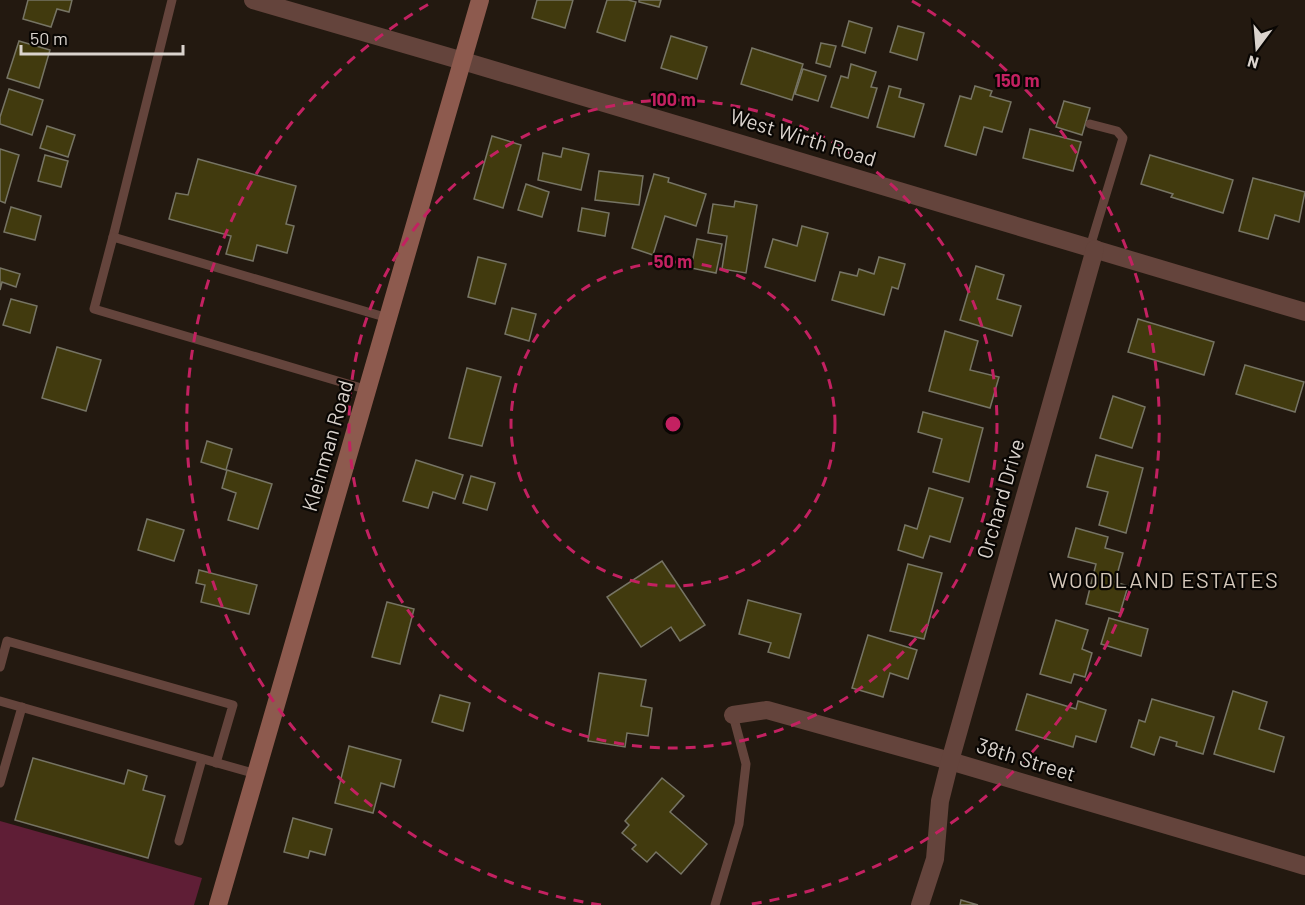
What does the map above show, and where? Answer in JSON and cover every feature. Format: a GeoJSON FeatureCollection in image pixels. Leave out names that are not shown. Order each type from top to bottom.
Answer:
{"type":"FeatureCollection","features":[{"type":"Feature","properties":{"kind":"street","name":"West Wirth Road"},"geometry":{"type":"LineString","coordinates":[[253,0],[463,60],[1305,312]]}},
{"type":"Feature","properties":{"kind":"street","name":"Kleinman Road"},"geometry":{"type":"LineString","coordinates":[[218,905],[480,0]]}},
{"type":"Feature","properties":{"kind":"street","name":"Orchard Drive"},"geometry":{"type":"LineString","coordinates":[[920,905],[934,859],[940,801],[950,761],[1092,248]]}},
{"type":"Feature","properties":{"kind":"street","name":"38th Street"},"geometry":{"type":"LineString","coordinates":[[733,715],[767,710],[950,761],[1305,866]]}},
{"type":"Feature","properties":{"kind":"lane"},"geometry":{"type":"LineString","coordinates":[[172,0],[94,309],[368,390]]}},
{"type":"Feature","properties":{"kind":"lane"},"geometry":{"type":"LineString","coordinates":[[1090,124],[1117,131],[1123,138],[1092,248]]}},
{"type":"Feature","properties":{"kind":"lane"},"geometry":{"type":"LineString","coordinates":[[113,237],[388,318]]}},
{"type":"Feature","properties":{"kind":"lane"},"geometry":{"type":"LineString","coordinates":[[0,667],[7,641],[233,705],[216,763]]}},
{"type":"Feature","properties":{"kind":"lane"},"geometry":{"type":"LineString","coordinates":[[0,701],[256,774]]}},
{"type":"Feature","properties":{"kind":"lane"},"geometry":{"type":"LineString","coordinates":[[0,783],[22,707]]}},
{"type":"Feature","properties":{"kind":"lane"},"geometry":{"type":"LineString","coordinates":[[715,905],[739,825],[746,764],[733,715]]}},
{"type":"Feature","properties":{"kind":"lane"},"geometry":{"type":"LineString","coordinates":[[179,841],[202,759]]}},
{"type":"Feature","properties":{"kind":"shaded area"},"geometry":{"type":"Polygon","coordinates":[[[0,821],[202,878],[194,905],[0,905],[0,821]]]}},
{"type":"Feature","properties":{"kind":"building"},"geometry":{"type":"Polygon","coordinates":[[[28,0],[72,0],[69,12],[57,9],[51,27],[23,19],[28,0]]]}},
{"type":"Feature","properties":{"kind":"building"},"geometry":{"type":"Polygon","coordinates":[[[537,0],[573,0],[565,28],[532,18],[537,0]]]}},
{"type":"Feature","properties":{"kind":"building"},"geometry":{"type":"Polygon","coordinates":[[[607,0],[636,2],[625,41],[597,32],[607,0]]]}},
{"type":"Feature","properties":{"kind":"building"},"geometry":{"type":"Polygon","coordinates":[[[639,0],[661,0],[659,7],[639,2],[639,0]]]}},
{"type":"Feature","properties":{"kind":"building"},"geometry":{"type":"Polygon","coordinates":[[[849,21],[872,28],[865,53],[842,46],[849,21]]]}},
{"type":"Feature","properties":{"kind":"building"},"geometry":{"type":"Polygon","coordinates":[[[898,26],[924,33],[917,60],[890,52],[898,26]]]}},
{"type":"Feature","properties":{"kind":"building"},"geometry":{"type":"Polygon","coordinates":[[[671,36],[707,47],[697,79],[661,68],[671,36]]]}},
{"type":"Feature","properties":{"kind":"building"},"geometry":{"type":"Polygon","coordinates":[[[19,41],[50,50],[39,88],[7,78],[19,41]]]}},
{"type":"Feature","properties":{"kind":"building"},"geometry":{"type":"Polygon","coordinates":[[[821,43],[836,46],[830,67],[816,63],[821,43]]]}},
{"type":"Feature","properties":{"kind":"building"},"geometry":{"type":"Polygon","coordinates":[[[752,48],[803,64],[792,100],[741,84],[752,48]]]}},
{"type":"Feature","properties":{"kind":"building"},"geometry":{"type":"Polygon","coordinates":[[[851,64],[876,72],[871,87],[877,88],[868,118],[831,107],[841,76],[848,78],[851,64]]]}},
{"type":"Feature","properties":{"kind":"building"},"geometry":{"type":"Polygon","coordinates":[[[803,69],[826,76],[818,101],[795,94],[803,69]]]}},
{"type":"Feature","properties":{"kind":"building"},"geometry":{"type":"Polygon","coordinates":[[[889,86],[901,89],[899,97],[924,104],[914,137],[877,127],[889,86]]]}},
{"type":"Feature","properties":{"kind":"building"},"geometry":{"type":"Polygon","coordinates":[[[975,86],[992,91],[990,96],[1011,102],[1002,132],[984,127],[976,155],[945,146],[960,96],[971,99],[975,86]]]}},
{"type":"Feature","properties":{"kind":"building"},"geometry":{"type":"Polygon","coordinates":[[[9,89],[43,100],[32,135],[0,124],[9,89]]]}},
{"type":"Feature","properties":{"kind":"building"},"geometry":{"type":"Polygon","coordinates":[[[1064,101],[1090,108],[1082,135],[1056,127],[1064,101]]]}},
{"type":"Feature","properties":{"kind":"building"},"geometry":{"type":"Polygon","coordinates":[[[47,126],[75,135],[68,157],[40,148],[47,126]]]}},
{"type":"Feature","properties":{"kind":"building"},"geometry":{"type":"Polygon","coordinates":[[[1030,129],[1081,142],[1073,171],[1023,158],[1030,129]]]}},
{"type":"Feature","properties":{"kind":"building"},"geometry":{"type":"Polygon","coordinates":[[[492,136],[521,145],[503,208],[474,199],[492,136]]]}},
{"type":"Feature","properties":{"kind":"building"},"geometry":{"type":"Polygon","coordinates":[[[563,148],[589,154],[581,190],[538,180],[543,153],[561,157],[563,148]]]}},
{"type":"Feature","properties":{"kind":"building"},"geometry":{"type":"Polygon","coordinates":[[[0,149],[19,155],[5,203],[0,201],[0,149]]]}},
{"type":"Feature","properties":{"kind":"building"},"geometry":{"type":"Polygon","coordinates":[[[45,155],[68,161],[61,187],[38,181],[45,155]]]}},
{"type":"Feature","properties":{"kind":"building"},"geometry":{"type":"Polygon","coordinates":[[[1150,155],[1233,180],[1223,213],[1171,197],[1173,194],[1141,184],[1150,155]]]}},
{"type":"Feature","properties":{"kind":"building"},"geometry":{"type":"Polygon","coordinates":[[[198,159],[296,186],[286,224],[294,226],[287,253],[257,245],[253,261],[226,254],[231,236],[169,219],[176,193],[188,195],[198,159]]]}},
{"type":"Feature","properties":{"kind":"building"},"geometry":{"type":"Polygon","coordinates":[[[599,171],[643,176],[639,205],[595,200],[599,171]]]}},
{"type":"Feature","properties":{"kind":"building"},"geometry":{"type":"Polygon","coordinates":[[[654,174],[669,178],[668,182],[706,194],[696,226],[665,216],[653,255],[632,248],[654,174]]]}},
{"type":"Feature","properties":{"kind":"building"},"geometry":{"type":"Polygon","coordinates":[[[1253,178],[1305,192],[1299,222],[1275,215],[1268,239],[1239,231],[1253,178]]]}},
{"type":"Feature","properties":{"kind":"building"},"geometry":{"type":"Polygon","coordinates":[[[526,184],[549,192],[542,217],[518,210],[526,184]]]}},
{"type":"Feature","properties":{"kind":"building"},"geometry":{"type":"Polygon","coordinates":[[[735,201],[757,205],[746,273],[722,269],[727,236],[708,233],[713,204],[734,207],[735,201]]]}},
{"type":"Feature","properties":{"kind":"building"},"geometry":{"type":"Polygon","coordinates":[[[11,207],[41,216],[35,240],[4,232],[11,207]]]}},
{"type":"Feature","properties":{"kind":"building"},"geometry":{"type":"Polygon","coordinates":[[[582,208],[609,213],[605,236],[578,231],[582,208]]]}},
{"type":"Feature","properties":{"kind":"building"},"geometry":{"type":"Polygon","coordinates":[[[802,226],[828,233],[815,281],[765,267],[773,239],[797,246],[802,226]]]}},
{"type":"Feature","properties":{"kind":"building"},"geometry":{"type":"Polygon","coordinates":[[[697,239],[722,244],[716,273],[691,268],[697,239]]]}},
{"type":"Feature","properties":{"kind":"building"},"geometry":{"type":"Polygon","coordinates":[[[478,257],[506,264],[495,304],[468,297],[478,257]]]}},
{"type":"Feature","properties":{"kind":"building"},"geometry":{"type":"Polygon","coordinates":[[[879,257],[905,264],[898,289],[892,287],[884,315],[832,300],[840,272],[857,276],[859,269],[874,274],[879,257]]]}},
{"type":"Feature","properties":{"kind":"building"},"geometry":{"type":"Polygon","coordinates":[[[976,266],[1004,275],[997,299],[1021,306],[1012,336],[960,320],[976,266]]]}},
{"type":"Feature","properties":{"kind":"building"},"geometry":{"type":"Polygon","coordinates":[[[0,268],[20,274],[16,287],[2,282],[0,290],[0,268]]]}},
{"type":"Feature","properties":{"kind":"building"},"geometry":{"type":"Polygon","coordinates":[[[11,299],[37,306],[30,333],[3,325],[11,299]]]}},
{"type":"Feature","properties":{"kind":"building"},"geometry":{"type":"Polygon","coordinates":[[[512,308],[536,314],[529,341],[505,334],[512,308]]]}},
{"type":"Feature","properties":{"kind":"building"},"geometry":{"type":"Polygon","coordinates":[[[1138,319],[1214,342],[1204,375],[1128,352],[1138,319]]]}},
{"type":"Feature","properties":{"kind":"building"},"geometry":{"type":"Polygon","coordinates":[[[945,331],[978,341],[970,370],[999,377],[990,408],[929,391],[945,331]]]}},
{"type":"Feature","properties":{"kind":"building"},"geometry":{"type":"Polygon","coordinates":[[[57,347],[101,360],[86,411],[42,398],[57,347]]]}},
{"type":"Feature","properties":{"kind":"building"},"geometry":{"type":"Polygon","coordinates":[[[1245,365],[1304,382],[1295,412],[1236,394],[1245,365]]]}},
{"type":"Feature","properties":{"kind":"building"},"geometry":{"type":"Polygon","coordinates":[[[467,368],[501,377],[482,446],[449,438],[467,368]]]}},
{"type":"Feature","properties":{"kind":"building"},"geometry":{"type":"Polygon","coordinates":[[[1113,396],[1145,407],[1132,448],[1100,438],[1113,396]]]}},
{"type":"Feature","properties":{"kind":"building"},"geometry":{"type":"Polygon","coordinates":[[[923,412],[983,428],[969,482],[933,472],[942,439],[918,432],[923,412]]]}},
{"type":"Feature","properties":{"kind":"building"},"geometry":{"type":"Polygon","coordinates":[[[207,441],[232,449],[226,470],[201,462],[207,441]]]}},
{"type":"Feature","properties":{"kind":"building"},"geometry":{"type":"Polygon","coordinates":[[[1096,455],[1143,468],[1126,533],[1099,525],[1108,492],[1087,487],[1096,455]]]}},
{"type":"Feature","properties":{"kind":"building"},"geometry":{"type":"Polygon","coordinates":[[[416,460],[463,475],[455,499],[433,492],[428,508],[403,501],[416,460]]]}},
{"type":"Feature","properties":{"kind":"building"},"geometry":{"type":"Polygon","coordinates":[[[227,470],[272,484],[258,529],[228,520],[236,493],[222,488],[227,470]]]}},
{"type":"Feature","properties":{"kind":"building"},"geometry":{"type":"Polygon","coordinates":[[[471,476],[495,483],[487,510],[463,503],[471,476]]]}},
{"type":"Feature","properties":{"kind":"building"},"geometry":{"type":"Polygon","coordinates":[[[929,488],[963,498],[950,542],[930,536],[923,558],[898,550],[905,525],[917,529],[929,488]]]}},
{"type":"Feature","properties":{"kind":"building"},"geometry":{"type":"Polygon","coordinates":[[[147,519],[184,530],[174,561],[138,550],[147,519]]]}},
{"type":"Feature","properties":{"kind":"building"},"geometry":{"type":"Polygon","coordinates":[[[1076,528],[1108,537],[1105,548],[1123,553],[1115,582],[1128,586],[1120,613],[1086,604],[1096,564],[1068,557],[1076,528]]]}},
{"type":"Feature","properties":{"kind":"building"},"geometry":{"type":"Polygon","coordinates":[[[662,561],[705,625],[680,641],[671,627],[641,647],[607,597],[662,561]]]}},
{"type":"Feature","properties":{"kind":"building"},"geometry":{"type":"Polygon","coordinates":[[[908,564],[942,573],[924,639],[890,631],[908,564]]]}},
{"type":"Feature","properties":{"kind":"building"},"geometry":{"type":"Polygon","coordinates":[[[199,570],[257,585],[249,614],[201,602],[205,585],[196,583],[199,570]]]}},
{"type":"Feature","properties":{"kind":"building"},"geometry":{"type":"Polygon","coordinates":[[[748,600],[801,614],[789,658],[768,652],[771,643],[739,634],[748,600]]]}},
{"type":"Feature","properties":{"kind":"building"},"geometry":{"type":"Polygon","coordinates":[[[387,602],[414,609],[400,664],[372,657],[387,602]]]}},
{"type":"Feature","properties":{"kind":"building"},"geometry":{"type":"Polygon","coordinates":[[[1109,618],[1148,629],[1141,656],[1101,644],[1109,618]]]}},
{"type":"Feature","properties":{"kind":"building"},"geometry":{"type":"Polygon","coordinates":[[[1056,620],[1088,630],[1082,649],[1092,653],[1085,677],[1074,674],[1071,683],[1040,674],[1056,620]]]}},
{"type":"Feature","properties":{"kind":"building"},"geometry":{"type":"Polygon","coordinates":[[[868,635],[917,650],[908,679],[890,673],[883,697],[852,688],[868,635]]]}},
{"type":"Feature","properties":{"kind":"building"},"geometry":{"type":"Polygon","coordinates":[[[599,673],[646,680],[641,706],[652,708],[648,736],[627,733],[625,747],[588,741],[599,673]]]}},
{"type":"Feature","properties":{"kind":"building"},"geometry":{"type":"Polygon","coordinates":[[[1233,691],[1267,702],[1259,729],[1284,737],[1274,772],[1214,754],[1233,691]]]}},
{"type":"Feature","properties":{"kind":"building"},"geometry":{"type":"Polygon","coordinates":[[[1027,694],[1076,709],[1078,701],[1106,710],[1096,742],[1076,736],[1073,747],[1016,730],[1027,694]]]}},
{"type":"Feature","properties":{"kind":"building"},"geometry":{"type":"Polygon","coordinates":[[[440,695],[470,703],[463,731],[432,722],[440,695]]]}},
{"type":"Feature","properties":{"kind":"building"},"geometry":{"type":"Polygon","coordinates":[[[1152,699],[1214,717],[1203,754],[1176,746],[1177,742],[1160,737],[1154,755],[1131,747],[1139,720],[1145,722],[1152,699]]]}},
{"type":"Feature","properties":{"kind":"building"},"geometry":{"type":"Polygon","coordinates":[[[349,746],[401,760],[394,787],[381,783],[373,813],[335,803],[349,746]]]}},
{"type":"Feature","properties":{"kind":"building"},"geometry":{"type":"Polygon","coordinates":[[[33,758],[124,784],[128,770],[147,776],[143,790],[165,796],[148,858],[15,820],[33,758]]]}},
{"type":"Feature","properties":{"kind":"building"},"geometry":{"type":"Polygon","coordinates":[[[662,778],[684,796],[670,812],[707,844],[681,874],[656,852],[647,862],[632,849],[636,845],[622,833],[629,825],[625,821],[662,778]]]}},
{"type":"Feature","properties":{"kind":"building"},"geometry":{"type":"Polygon","coordinates":[[[293,818],[332,829],[325,855],[310,851],[308,858],[284,852],[293,818]]]}},
{"type":"Feature","properties":{"kind":"building"},"geometry":{"type":"Polygon","coordinates":[[[961,900],[978,905],[960,905],[961,900]]]}},
{"type":"Feature","properties":{"kind":"district","name":"WOODLAND ESTATES"},"geometry":{"type":"Point","coordinates":[1164,580]}}]}
